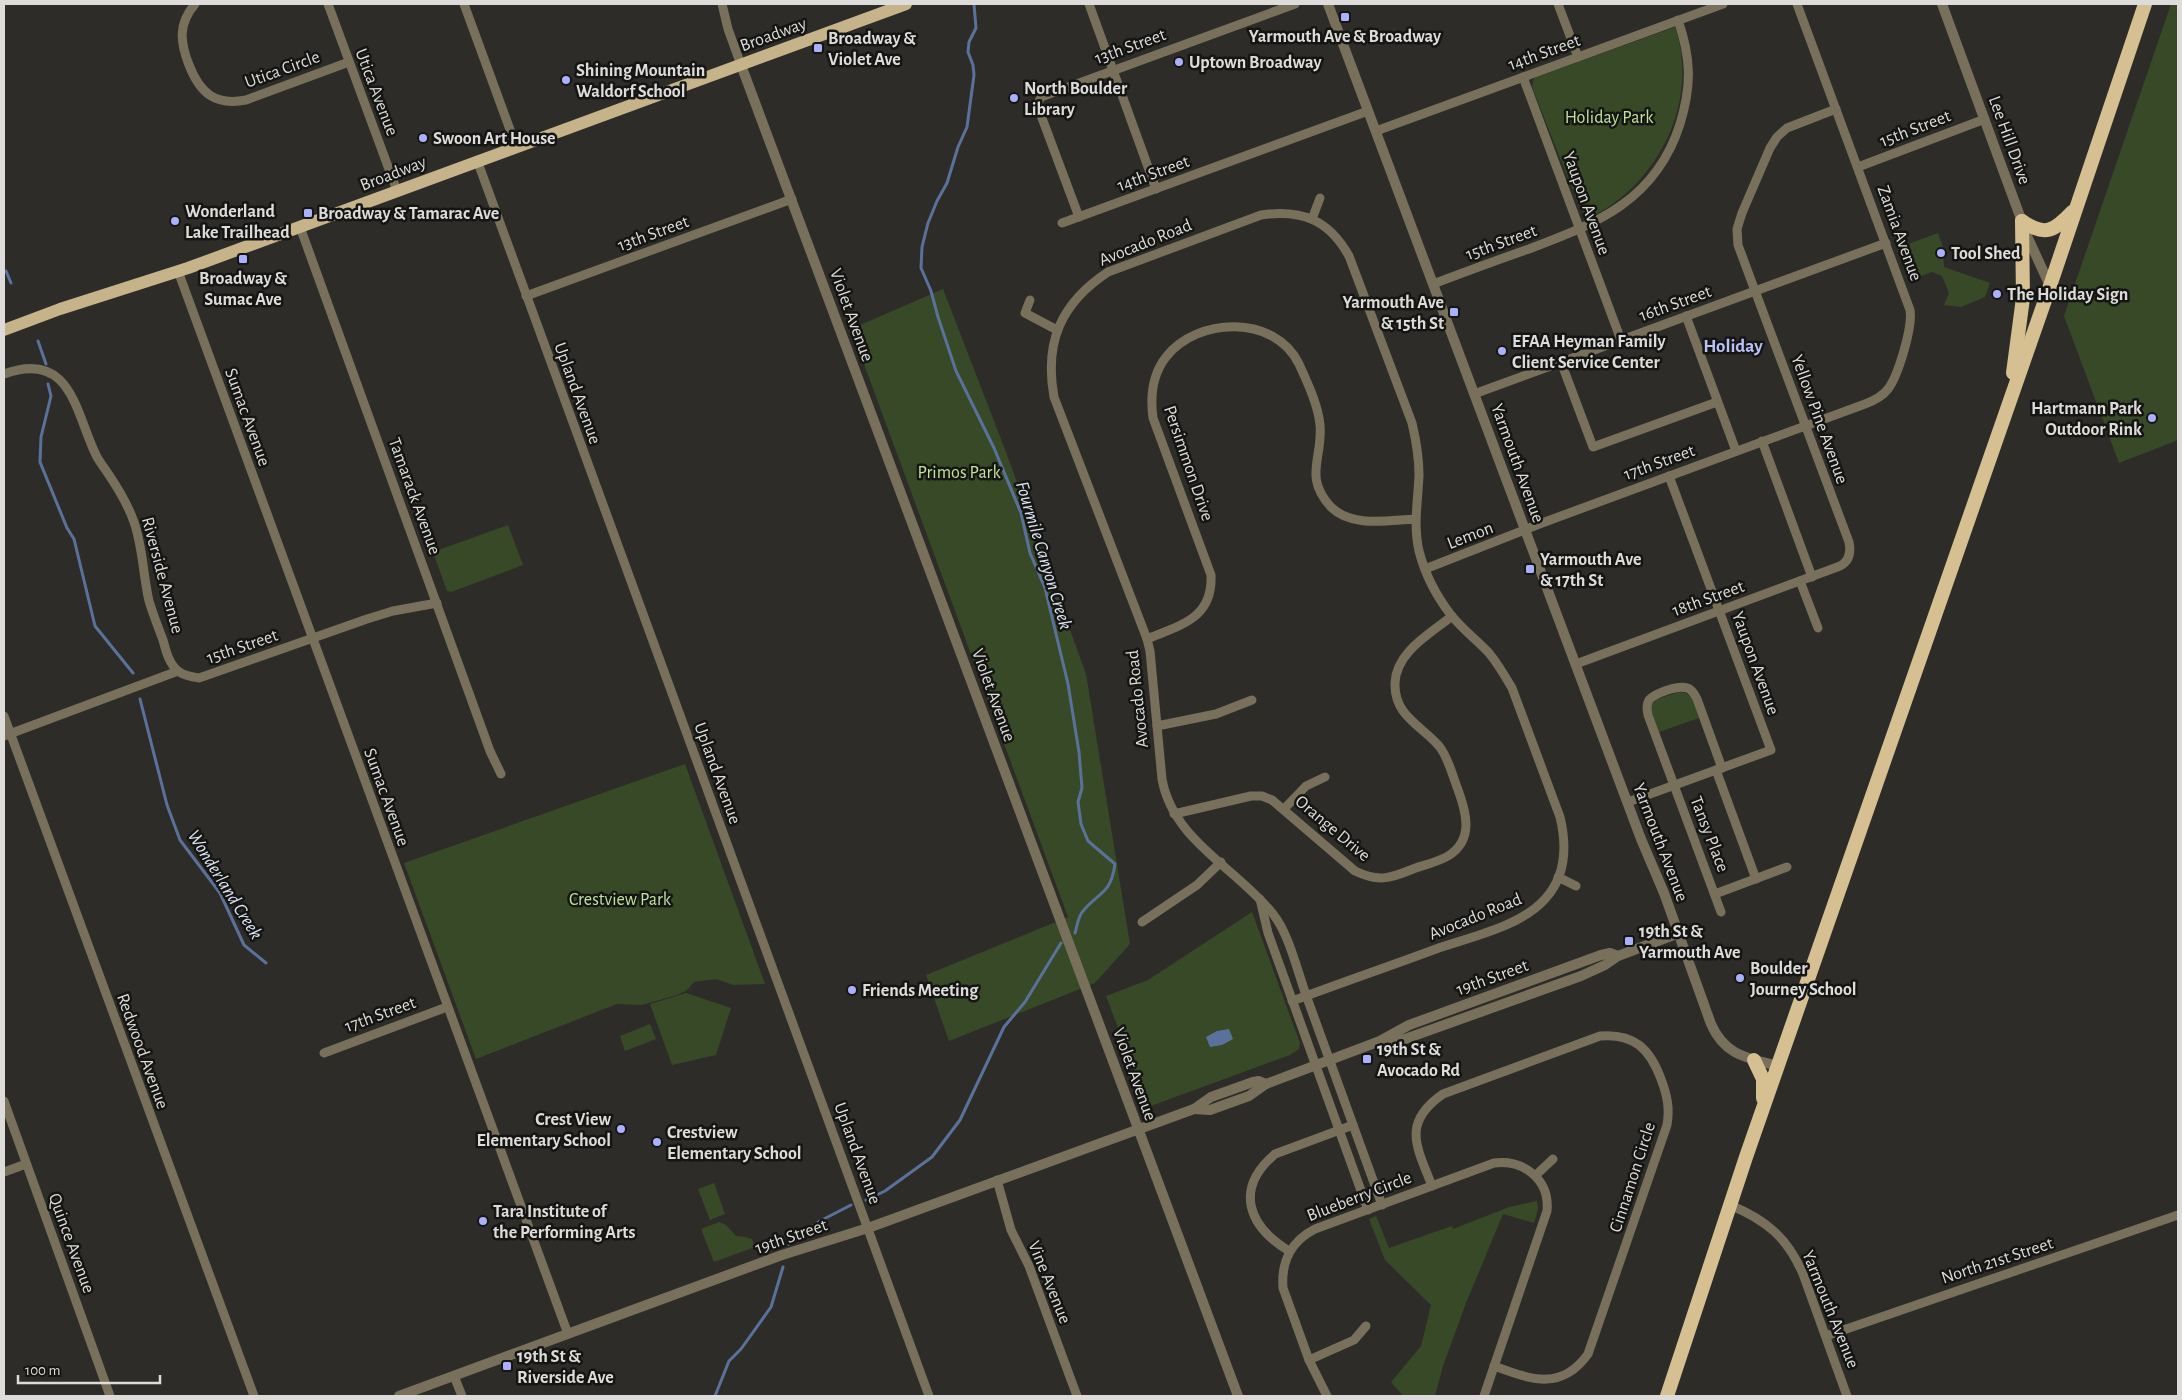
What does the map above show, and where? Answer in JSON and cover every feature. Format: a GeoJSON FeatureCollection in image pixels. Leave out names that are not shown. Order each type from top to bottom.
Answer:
{"type":"FeatureCollection","features":[{"type":"Feature","properties":{"kind":"highway"},"geometry":{"type":"LineString","coordinates":[[1667,1396],[1778,1066],[2050,286],[2145,4]]}},
{"type":"Feature","properties":{"kind":"highway"},"geometry":{"type":"LineString","coordinates":[[2022,222],[2035,230],[2052,229],[2075,209]]}},
{"type":"Feature","properties":{"kind":"highway"},"geometry":{"type":"LineString","coordinates":[[2010,398],[2023,298],[2022,222]]}},
{"type":"Feature","properties":{"kind":"highway"},"geometry":{"type":"LineString","coordinates":[[1754,1060],[1763,1078],[1761,1116]]}},
{"type":"Feature","properties":{"kind":"main road","name":"Broadway"},"geometry":{"type":"LineString","coordinates":[[4,330],[300,227],[477,160],[906,4]]}},
{"type":"Feature","properties":{"kind":"street","name":"Utica Circle"},"geometry":{"type":"LineString","coordinates":[[195,4],[188,12],[183,23],[181,35],[182,48],[196,82],[206,93],[219,100],[234,102],[246,100],[349,62]]}},
{"type":"Feature","properties":{"kind":"street","name":"Utica Avenue"},"geometry":{"type":"LineString","coordinates":[[328,4],[397,190]]}},
{"type":"Feature","properties":{"kind":"street"},"geometry":{"type":"LineString","coordinates":[[464,4],[516,146]]}},
{"type":"Feature","properties":{"kind":"street","name":"Violet Avenue"},"geometry":{"type":"LineString","coordinates":[[722,4],[728,29],[741,65],[1238,1396]]}},
{"type":"Feature","properties":{"kind":"street"},"geometry":{"type":"LineString","coordinates":[[1089,4],[1156,189]]}},
{"type":"Feature","properties":{"kind":"street","name":"13th Street"},"geometry":{"type":"LineString","coordinates":[[1079,217],[1038,103],[1043,96],[1295,4]]}},
{"type":"Feature","properties":{"kind":"street","name":"Yarmouth Avenue"},"geometry":{"type":"LineString","coordinates":[[1328,4],[1717,1035],[1729,1050],[1754,1060],[1778,1066]]}},
{"type":"Feature","properties":{"kind":"street"},"geometry":{"type":"LineString","coordinates":[[1558,4],[1578,57]]}},
{"type":"Feature","properties":{"kind":"street","name":"14th Street"},"geometry":{"type":"LineString","coordinates":[[1376,131],[1723,4]]}},
{"type":"Feature","properties":{"kind":"street","name":"Zamia Avenue"},"geometry":{"type":"LineString","coordinates":[[1797,4],[1886,243],[1911,317],[1910,330],[1891,384],[1884,393],[1871,401],[1805,426]]}},
{"type":"Feature","properties":{"kind":"street","name":"Lee Hill Drive"},"geometry":{"type":"LineString","coordinates":[[1942,4],[2038,264],[2050,286]]}},
{"type":"Feature","properties":{"kind":"street","name":"15th Street"},"geometry":{"type":"LineString","coordinates":[[1433,284],[1580,229],[1612,213],[1637,194],[1655,174],[1672,145],[1683,114],[1688,79],[1687,49],[1678,20]]}},
{"type":"Feature","properties":{"kind":"street","name":"Yaupon Avenue"},"geometry":{"type":"LineString","coordinates":[[1523,77],[1621,340]]}},
{"type":"Feature","properties":{"kind":"street","name":"Yellow Pine Avenue"},"geometry":{"type":"LineString","coordinates":[[1836,109],[1782,130],[1769,151],[1737,229],[1738,245],[1849,542],[1848,559]]}},
{"type":"Feature","properties":{"kind":"street","name":"14th Street"},"geometry":{"type":"LineString","coordinates":[[1062,223],[1368,112]]}},
{"type":"Feature","properties":{"kind":"street","name":"15th Street"},"geometry":{"type":"LineString","coordinates":[[1858,167],[1985,119]]}},
{"type":"Feature","properties":{"kind":"street","name":"Upland Avenue"},"geometry":{"type":"LineString","coordinates":[[477,160],[929,1396]]}},
{"type":"Feature","properties":{"kind":"street"},"geometry":{"type":"LineString","coordinates":[[1312,219],[1320,198]]}},
{"type":"Feature","properties":{"kind":"street","name":"13th Street"},"geometry":{"type":"LineString","coordinates":[[526,296],[792,199]]}},
{"type":"Feature","properties":{"kind":"street","name":"Avocado Road"},"geometry":{"type":"LineString","coordinates":[[1292,1001],[1306,996],[1518,920],[1536,909],[1547,898],[1558,877],[1565,854],[1565,838],[1560,817],[1512,688],[1501,669],[1473,631],[1452,616],[1440,599],[1425,569],[1415,519],[1419,474],[1417,445],[1412,423],[1349,256],[1342,243],[1328,228],[1312,219],[1281,212],[1261,215],[1108,272],[1093,282],[1068,309],[1057,330],[1050,361],[1051,379],[1054,397],[1147,639],[1150,651],[1164,790],[1174,814],[1187,832],[1260,898],[1278,921],[1306,996],[1330,1060],[1382,1205]]}},
{"type":"Feature","properties":{"kind":"street","name":"Tamarack Avenue"},"geometry":{"type":"LineString","coordinates":[[300,227],[490,751],[502,774]]}},
{"type":"Feature","properties":{"kind":"street","name":"16th Street"},"geometry":{"type":"LineString","coordinates":[[1474,394],[1886,243]]}},
{"type":"Feature","properties":{"kind":"street","name":"Sumac Avenue"},"geometry":{"type":"LineString","coordinates":[[178,271],[568,1334]]}},
{"type":"Feature","properties":{"kind":"street"},"geometry":{"type":"LineString","coordinates":[[1030,300],[1025,313],[1057,330]]}},
{"type":"Feature","properties":{"kind":"street"},"geometry":{"type":"LineString","coordinates":[[1686,316],[1736,451]]}},
{"type":"Feature","properties":{"kind":"street","name":"Persimmon Drive"},"geometry":{"type":"LineString","coordinates":[[1147,639],[1196,617],[1209,598],[1212,587],[1211,575],[1153,418],[1151,404],[1152,388],[1158,370],[1171,352],[1189,338],[1220,327],[1235,326],[1250,328],[1278,340],[1298,362],[1317,410],[1320,433],[1314,471],[1322,496],[1333,508],[1347,517],[1360,520],[1415,519]]}},
{"type":"Feature","properties":{"kind":"street"},"geometry":{"type":"LineString","coordinates":[[1561,362],[1592,447],[1717,402]]}},
{"type":"Feature","properties":{"kind":"street","name":"Riverside Avenue"},"geometry":{"type":"LineString","coordinates":[[4,374],[16,370],[41,370],[54,376],[64,384],[72,395],[95,454],[122,495],[134,521],[142,551],[150,601],[169,658],[178,671]]}},
{"type":"Feature","properties":{"kind":"street","name":"17th Street"},"geometry":{"type":"LineString","coordinates":[[1525,530],[1805,426]]}},
{"type":"Feature","properties":{"kind":"street"},"geometry":{"type":"LineString","coordinates":[[1762,441],[1812,577]]}},
{"type":"Feature","properties":{"kind":"street","name":"Yaupon Avenue"},"geometry":{"type":"LineString","coordinates":[[1669,476],[1771,750],[1719,769]]}},
{"type":"Feature","properties":{"kind":"street","name":"Lemon"},"geometry":{"type":"LineString","coordinates":[[1425,569],[1525,530]]}},
{"type":"Feature","properties":{"kind":"street","name":"18th Street"},"geometry":{"type":"LineString","coordinates":[[1576,664],[1812,577],[1843,565],[1848,559]]}},
{"type":"Feature","properties":{"kind":"street"},"geometry":{"type":"LineString","coordinates":[[1800,581],[1818,628]]}},
{"type":"Feature","properties":{"kind":"street","name":"15th Street"},"geometry":{"type":"LineString","coordinates":[[178,671],[190,677],[199,678],[393,611],[437,603]]}},
{"type":"Feature","properties":{"kind":"street","name":"Orange Drive"},"geometry":{"type":"LineString","coordinates":[[1174,814],[1251,796],[1262,796],[1284,808],[1355,871],[1369,878],[1384,879],[1395,876],[1448,856],[1459,845],[1466,829],[1466,812],[1448,761],[1441,748],[1431,737],[1406,717],[1397,700],[1395,682],[1399,666],[1408,652],[1452,616]]}},
{"type":"Feature","properties":{"kind":"street"},"geometry":{"type":"LineString","coordinates":[[7,735],[178,671]]}},
{"type":"Feature","properties":{"kind":"street","name":"Tansy Place"},"geometry":{"type":"LineString","coordinates":[[1722,912],[1647,711],[1650,699],[1659,694],[1680,688],[1692,691],[1756,878]]}},
{"type":"Feature","properties":{"kind":"street"},"geometry":{"type":"LineString","coordinates":[[1157,726],[1216,714],[1252,700]]}},
{"type":"Feature","properties":{"kind":"street","name":"Redwood Avenue"},"geometry":{"type":"LineString","coordinates":[[4,716],[7,735],[254,1396]]}},
{"type":"Feature","properties":{"kind":"street"},"geometry":{"type":"LineString","coordinates":[[1628,802],[1719,769]]}},
{"type":"Feature","properties":{"kind":"street"},"geometry":{"type":"LineString","coordinates":[[1284,808],[1306,786],[1325,777]]}},
{"type":"Feature","properties":{"kind":"street"},"geometry":{"type":"LineString","coordinates":[[1142,922],[1197,884],[1221,862]]}},
{"type":"Feature","properties":{"kind":"street","name":"Tansy Place"},"geometry":{"type":"LineString","coordinates":[[1715,894],[1787,867]]}},
{"type":"Feature","properties":{"kind":"street"},"geometry":{"type":"LineString","coordinates":[[1558,877],[1576,886]]}},
{"type":"Feature","properties":{"kind":"street"},"geometry":{"type":"LineString","coordinates":[[1260,898],[1268,933],[1368,1210]]}},
{"type":"Feature","properties":{"kind":"street","name":"19th Street"},"geometry":{"type":"LineString","coordinates":[[399,1396],[782,1255],[868,1228],[1194,1110],[1211,1097],[1253,1082],[1259,1081],[1266,1084],[1380,1041],[1416,1022],[1601,955],[1610,954],[1618,956],[1679,933]]}},
{"type":"Feature","properties":{"kind":"street","name":"17th Street"},"geometry":{"type":"LineString","coordinates":[[324,1052],[447,1007]]}},
{"type":"Feature","properties":{"kind":"street"},"geometry":{"type":"LineString","coordinates":[[1631,1040],[1635,1031]]}},
{"type":"Feature","properties":{"kind":"street","name":"Cinnamon Circle"},"geometry":{"type":"LineString","coordinates":[[1432,1186],[1416,1142],[1416,1114],[1449,1091],[1592,1038],[1609,1035],[1631,1040],[1646,1050],[1657,1067],[1669,1106],[1667,1125],[1590,1349],[1583,1361],[1569,1377],[1536,1379],[1494,1366]]}},
{"type":"Feature","properties":{"kind":"street","name":"Quince Avenue"},"geometry":{"type":"LineString","coordinates":[[4,1101],[110,1396]]}},
{"type":"Feature","properties":{"kind":"street"},"geometry":{"type":"LineString","coordinates":[[1289,1252],[1260,1229],[1254,1216],[1250,1178],[1275,1154],[1353,1125]]}},
{"type":"Feature","properties":{"kind":"street"},"geometry":{"type":"LineString","coordinates":[[1484,1396],[1545,1219],[1547,1204],[1536,1175],[1553,1159]]}},
{"type":"Feature","properties":{"kind":"street","name":"Blueberry Circle"},"geometry":{"type":"LineString","coordinates":[[1326,1396],[1309,1360],[1283,1288],[1282,1275],[1289,1252],[1305,1234],[1432,1186],[1503,1162],[1519,1164],[1536,1175]]}},
{"type":"Feature","properties":{"kind":"street"},"geometry":{"type":"LineString","coordinates":[[4,1172],[26,1164]]}},
{"type":"Feature","properties":{"kind":"street","name":"Vine Avenue"},"geometry":{"type":"LineString","coordinates":[[997,1180],[1011,1230],[1029,1266],[1077,1396]]}},
{"type":"Feature","properties":{"kind":"street","name":"Yarmouth Avenue"},"geometry":{"type":"LineString","coordinates":[[1730,1206],[1758,1218],[1773,1229],[1788,1246],[1798,1264],[1847,1396]]}},
{"type":"Feature","properties":{"kind":"street","name":"North 21st Street"},"geometry":{"type":"LineString","coordinates":[[1826,1336],[2178,1216]]}},
{"type":"Feature","properties":{"kind":"street"},"geometry":{"type":"LineString","coordinates":[[1309,1360],[1354,1340],[1366,1326]]}},
{"type":"Feature","properties":{"kind":"street"},"geometry":{"type":"LineString","coordinates":[[454,1376],[462,1396]]}},
{"type":"Feature","properties":{"kind":"green space"},"geometry":{"type":"Polygon","coordinates":[[[2171,4],[2178,4],[2178,440],[2119,463],[2064,316],[2171,4]]]}},
{"type":"Feature","properties":{"kind":"green space","name":"Holiday Park"},"geometry":{"type":"Polygon","coordinates":[[[1675,27],[1681,55],[1682,83],[1677,110],[1668,136],[1655,161],[1637,182],[1616,201],[1593,216],[1581,211],[1532,87],[1534,78],[1675,27]]]}},
{"type":"Feature","properties":{"kind":"green space"},"geometry":{"type":"Polygon","coordinates":[[[1938,233],[1943,247],[1944,267],[1990,283],[1985,297],[1961,307],[1944,305],[1949,293],[1942,276],[1932,272],[1911,280],[1900,247],[1938,233]]]}},
{"type":"Feature","properties":{"kind":"green space","name":"Primos Park"},"geometry":{"type":"Polygon","coordinates":[[[943,289],[1006,452],[1086,674],[1130,944],[1095,983],[949,1041],[926,975],[1068,917],[851,329],[943,289]]]}},
{"type":"Feature","properties":{"kind":"green space"},"geometry":{"type":"Polygon","coordinates":[[[508,525],[523,565],[451,592],[447,591],[433,552],[508,525]]]}},
{"type":"Feature","properties":{"kind":"green space"},"geometry":{"type":"Polygon","coordinates":[[[1680,692],[1691,697],[1699,718],[1659,732],[1651,710],[1652,704],[1657,699],[1680,692]]]}},
{"type":"Feature","properties":{"kind":"green space","name":"Crestview Park"},"geometry":{"type":"Polygon","coordinates":[[[685,764],[765,984],[733,985],[716,979],[694,982],[687,990],[677,995],[642,1005],[617,1004],[476,1059],[404,863],[685,764]]]}},
{"type":"Feature","properties":{"kind":"green space"},"geometry":{"type":"Polygon","coordinates":[[[1252,912],[1300,1043],[1299,1049],[1290,1055],[1148,1107],[1106,996],[1148,980],[1252,912]]]}},
{"type":"Feature","properties":{"kind":"green space"},"geometry":{"type":"Polygon","coordinates":[[[686,993],[731,1008],[716,1055],[672,1065],[650,1004],[686,993]]]}},
{"type":"Feature","properties":{"kind":"green space"},"geometry":{"type":"Polygon","coordinates":[[[650,1024],[656,1039],[625,1051],[620,1036],[650,1024]]]}},
{"type":"Feature","properties":{"kind":"green space"},"geometry":{"type":"Polygon","coordinates":[[[714,1183],[725,1214],[710,1220],[698,1189],[714,1183]]]}},
{"type":"Feature","properties":{"kind":"green space"},"geometry":{"type":"Polygon","coordinates":[[[1537,1201],[1538,1209],[1534,1223],[1503,1214],[1466,1303],[1443,1366],[1435,1396],[1403,1396],[1391,1382],[1421,1346],[1431,1305],[1385,1260],[1369,1219],[1376,1216],[1389,1248],[1452,1226],[1453,1229],[1509,1207],[1537,1201]]]}},
{"type":"Feature","properties":{"kind":"green space"},"geometry":{"type":"Polygon","coordinates":[[[719,1222],[726,1225],[736,1236],[752,1239],[755,1247],[714,1262],[701,1229],[719,1222]]]}},
{"type":"Feature","properties":{"kind":"water"},"geometry":{"type":"Polygon","coordinates":[[[1229,1029],[1233,1039],[1222,1045],[1210,1047],[1206,1037],[1217,1031],[1229,1029]]]}},
{"type":"Feature","properties":{"kind":"waterway","name":"Fourmile Canyon Creek"},"geometry":{"type":"LineString","coordinates":[[974,4],[976,28],[969,42],[968,52],[973,65],[974,75],[967,127],[958,147],[947,183],[928,223],[922,247],[921,268],[931,291],[956,371],[994,448],[1021,513],[1030,553],[1045,588],[1068,684],[1079,752],[1082,788],[1078,802],[1081,824],[1088,841],[1115,864],[1111,881],[1104,892],[1081,913],[1075,933]]}},
{"type":"Feature","properties":{"kind":"waterway","name":"Wonderland Creek"},"geometry":{"type":"LineString","coordinates":[[6,271],[11,283]]}},
{"type":"Feature","properties":{"kind":"waterway","name":"Wonderland Creek"},"geometry":{"type":"LineString","coordinates":[[38,341],[46,364]]}},
{"type":"Feature","properties":{"kind":"waterway","name":"Wonderland Creek"},"geometry":{"type":"LineString","coordinates":[[48,384],[51,396],[41,437],[40,462],[67,528],[74,539],[95,626],[133,673]]}},
{"type":"Feature","properties":{"kind":"waterway","name":"Wonderland Creek"},"geometry":{"type":"LineString","coordinates":[[140,699],[167,805],[180,840],[220,893],[244,945],[266,963]]}},
{"type":"Feature","properties":{"kind":"waterway","name":"Fourmile Canyon Creek"},"geometry":{"type":"LineString","coordinates":[[866,1200],[885,1191],[932,1157],[960,1120],[1004,1027],[1025,1002],[1061,943]]}},
{"type":"Feature","properties":{"kind":"waterway","name":"Fourmile Canyon Creek"},"geometry":{"type":"LineString","coordinates":[[789,1244],[820,1221],[851,1205]]}},
{"type":"Feature","properties":{"kind":"waterway","name":"Fourmile Canyon Creek"},"geometry":{"type":"LineString","coordinates":[[715,1396],[729,1361],[741,1349],[771,1307],[783,1267]]}},
{"type":"Feature","properties":{"kind":"place","name":"Yarmouth Ave & Broadway"},"geometry":{"type":"Point","coordinates":[1345,17]}},
{"type":"Feature","properties":{"kind":"place","name":"Broadway & Violet Ave"},"geometry":{"type":"Point","coordinates":[818,48]}},
{"type":"Feature","properties":{"kind":"place","name":"Uptown Broadway"},"geometry":{"type":"Point","coordinates":[1179,62]}},
{"type":"Feature","properties":{"kind":"place","name":"Shining Mountain Waldorf School"},"geometry":{"type":"Point","coordinates":[566,80]}},
{"type":"Feature","properties":{"kind":"place","name":"North Boulder Library"},"geometry":{"type":"Point","coordinates":[1014,98]}},
{"type":"Feature","properties":{"kind":"place","name":"Swoon Art House"},"geometry":{"type":"Point","coordinates":[423,138]}},
{"type":"Feature","properties":{"kind":"place","name":"Broadway & Tamarac Ave"},"geometry":{"type":"Point","coordinates":[308,213]}},
{"type":"Feature","properties":{"kind":"place","name":"Wonderland Lake Trailhead"},"geometry":{"type":"Point","coordinates":[175,221]}},
{"type":"Feature","properties":{"kind":"place","name":"Tool Shed"},"geometry":{"type":"Point","coordinates":[1941,253]}},
{"type":"Feature","properties":{"kind":"place","name":"Broadway & Sumac Ave"},"geometry":{"type":"Point","coordinates":[243,259]}},
{"type":"Feature","properties":{"kind":"place","name":"The Holiday Sign"},"geometry":{"type":"Point","coordinates":[1997,294]}},
{"type":"Feature","properties":{"kind":"place","name":"Yarmouth Ave & 15th St"},"geometry":{"type":"Point","coordinates":[1454,312]}},
{"type":"Feature","properties":{"kind":"place","name":"EFAA Heyman Family Client Service Center"},"geometry":{"type":"Point","coordinates":[1502,351]}},
{"type":"Feature","properties":{"kind":"place","name":"Hartmann Park Outdoor Rink"},"geometry":{"type":"Point","coordinates":[2152,418]}},
{"type":"Feature","properties":{"kind":"place","name":"Yarmouth Ave & 17th St"},"geometry":{"type":"Point","coordinates":[1530,569]}},
{"type":"Feature","properties":{"kind":"place","name":"19th St & Yarmouth Ave"},"geometry":{"type":"Point","coordinates":[1629,941]}},
{"type":"Feature","properties":{"kind":"place","name":"Boulder Journey School"},"geometry":{"type":"Point","coordinates":[1740,978]}},
{"type":"Feature","properties":{"kind":"place","name":"Friends Meeting"},"geometry":{"type":"Point","coordinates":[852,990]}},
{"type":"Feature","properties":{"kind":"place","name":"19th St & Avocado Rd"},"geometry":{"type":"Point","coordinates":[1367,1059]}},
{"type":"Feature","properties":{"kind":"place","name":"Crest View Elementary School"},"geometry":{"type":"Point","coordinates":[621,1129]}},
{"type":"Feature","properties":{"kind":"place","name":"Crestview Elementary School"},"geometry":{"type":"Point","coordinates":[657,1142]}},
{"type":"Feature","properties":{"kind":"place","name":"Tara Institute of the Performing Arts"},"geometry":{"type":"Point","coordinates":[483,1221]}},
{"type":"Feature","properties":{"kind":"place","name":"19th St & Riverside Ave"},"geometry":{"type":"Point","coordinates":[507,1366]}},
{"type":"Feature","properties":{"kind":"district","name":"Holiday"},"geometry":{"type":"Point","coordinates":[1733,345]}}]}
